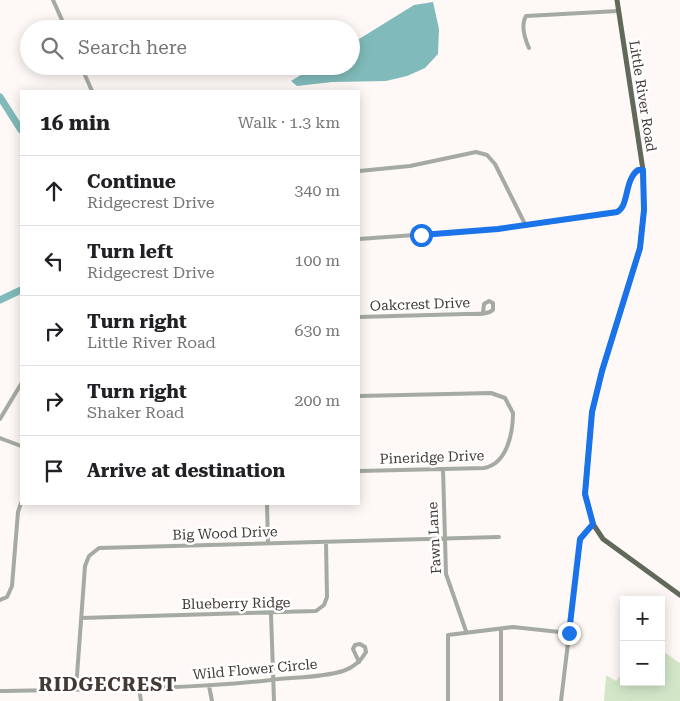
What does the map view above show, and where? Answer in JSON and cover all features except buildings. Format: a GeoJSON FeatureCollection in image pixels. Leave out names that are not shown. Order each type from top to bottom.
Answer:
{"type":"FeatureCollection","features":[{"type":"Feature","properties":{"kind":"main road","name":"Little River Road"},"geometry":{"type":"LineString","coordinates":[[617,0],[643,170],[644,210],[640,248],[602,371],[592,412],[585,494],[593,524],[603,538],[615,549],[680,595]]}},
{"type":"Feature","properties":{"kind":"street"},"geometry":{"type":"LineString","coordinates":[[53,0],[62,20]]}},
{"type":"Feature","properties":{"kind":"street"},"geometry":{"type":"LineString","coordinates":[[529,48],[524,34],[524,20],[526,16],[618,11]]}},
{"type":"Feature","properties":{"kind":"street"},"geometry":{"type":"LineString","coordinates":[[85,75],[92,90]]}},
{"type":"Feature","properties":{"kind":"street"},"geometry":{"type":"LineString","coordinates":[[360,171],[410,166],[468,152],[481,153],[490,157],[495,164],[526,226]]}},
{"type":"Feature","properties":{"kind":"street"},"geometry":{"type":"LineString","coordinates":[[360,240],[526,226],[620,211],[631,177],[638,170],[643,170]]}},
{"type":"Feature","properties":{"kind":"street","name":"Oakcrest Drive"},"geometry":{"type":"LineString","coordinates":[[360,317],[483,313]]}},
{"type":"Feature","properties":{"kind":"street"},"geometry":{"type":"LineString","coordinates":[[0,419],[20,386]]}},
{"type":"Feature","properties":{"kind":"street","name":"Pineridge Drive"},"geometry":{"type":"LineString","coordinates":[[360,396],[491,393],[504,398],[512,408],[513,418],[504,454],[499,462],[484,468],[360,471]]}},
{"type":"Feature","properties":{"kind":"street"},"geometry":{"type":"LineString","coordinates":[[0,438],[20,446]]}},
{"type":"Feature","properties":{"kind":"street","name":"Fawn Lane"},"geometry":{"type":"LineString","coordinates":[[443,469],[444,538],[448,580],[466,632]]}},
{"type":"Feature","properties":{"kind":"street"},"geometry":{"type":"LineString","coordinates":[[0,600],[7,597],[12,586],[18,512],[20,505]]}},
{"type":"Feature","properties":{"kind":"street"},"geometry":{"type":"LineString","coordinates":[[268,505],[268,543]]}},
{"type":"Feature","properties":{"kind":"street"},"geometry":{"type":"LineString","coordinates":[[561,701],[580,539],[593,524]]}},
{"type":"Feature","properties":{"kind":"street","name":"Big Wood Drive"},"geometry":{"type":"LineString","coordinates":[[76,689],[85,566],[88,556],[99,548],[499,537]]}},
{"type":"Feature","properties":{"kind":"street","name":"Blueberry Ridge"},"geometry":{"type":"LineString","coordinates":[[82,618],[310,612],[324,605],[328,593],[326,542]]}},
{"type":"Feature","properties":{"kind":"street"},"geometry":{"type":"LineString","coordinates":[[271,614],[274,701]]}},
{"type":"Feature","properties":{"kind":"street"},"geometry":{"type":"LineString","coordinates":[[448,701],[448,635],[524,628],[569,633]]}},
{"type":"Feature","properties":{"kind":"street"},"geometry":{"type":"LineString","coordinates":[[501,629],[501,701]]}},
{"type":"Feature","properties":{"kind":"street"},"geometry":{"type":"LineString","coordinates":[[360,644],[366,651],[358,662],[353,649],[355,645],[360,644]]}},
{"type":"Feature","properties":{"kind":"street","name":"Wild Flower Circle"},"geometry":{"type":"LineString","coordinates":[[0,691],[209,686],[338,672],[358,662]]}},
{"type":"Feature","properties":{"kind":"street"},"geometry":{"type":"LineString","coordinates":[[209,686],[212,701]]}},
{"type":"Feature","properties":{"kind":"street"},"geometry":{"type":"LineString","coordinates":[[139,688],[141,701]]}},
{"type":"Feature","properties":{"kind":"green space"},"geometry":{"type":"Polygon","coordinates":[[[665,653],[680,663],[680,701],[604,701],[606,675],[616,681],[620,676],[620,686],[665,686],[665,653]]]}},
{"type":"Feature","properties":{"kind":"water"},"geometry":{"type":"Polygon","coordinates":[[[433,2],[439,29],[438,54],[425,68],[407,76],[386,81],[332,82],[297,86],[291,81],[301,75],[360,75],[360,38],[414,5],[433,2]]]}},
{"type":"Feature","properties":{"kind":"waterway"},"geometry":{"type":"LineString","coordinates":[[0,97],[20,128]]}},
{"type":"Feature","properties":{"kind":"waterway"},"geometry":{"type":"LineString","coordinates":[[0,300],[20,290]]}},
{"type":"Feature","properties":{"kind":"district","name":"RIDGECREST"},"geometry":{"type":"Point","coordinates":[108,684]}},
{"type":"Feature","properties":{"kind":"route"},"geometry":{"type":"LineString","coordinates":[[421,235],[498,229],[617,212],[622,208],[631,177],[638,170],[643,170],[644,210],[640,248],[602,371],[592,412],[585,494],[593,524],[580,539],[569,633]]}}]}
